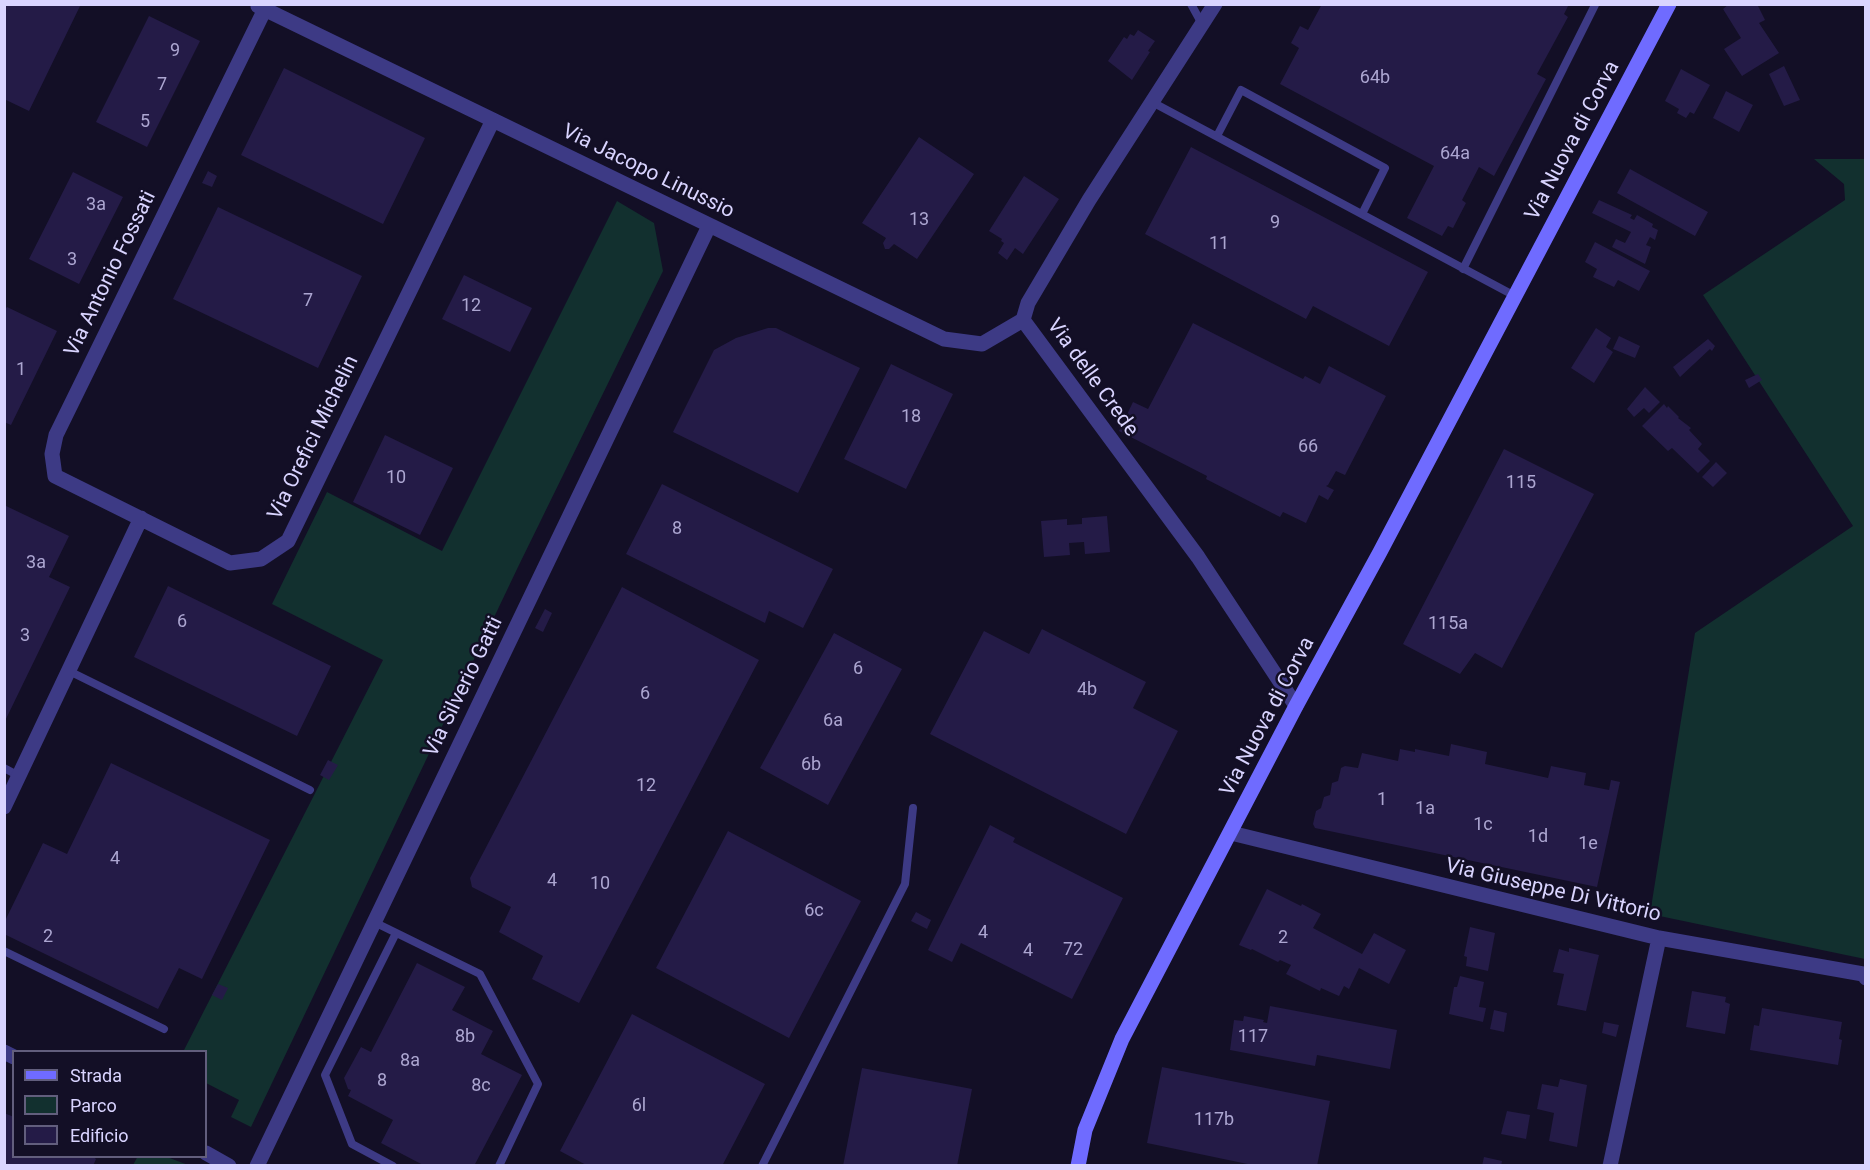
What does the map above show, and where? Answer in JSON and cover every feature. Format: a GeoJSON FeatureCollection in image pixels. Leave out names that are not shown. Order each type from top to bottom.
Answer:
{"type":"FeatureCollection","features":[{"type":"Feature","properties":{"kind":"main road","name":"Via Nuova di Corva"},"geometry":{"type":"LineString","coordinates":[[1078,1166],[1085,1130],[1122,1039],[1669,4]]}},
{"type":"Feature","properties":{"kind":"street","name":"Via delle Crede"},"geometry":{"type":"LineString","coordinates":[[1215,4],[1089,200],[1028,303],[1023,320],[1198,557],[1296,706]]}},
{"type":"Feature","properties":{"kind":"street","name":"Via Jacopo Linussio"},"geometry":{"type":"LineString","coordinates":[[260,7],[944,339],[982,345],[1023,320]]}},
{"type":"Feature","properties":{"kind":"street","name":"Via Antonio Fossati"},"geometry":{"type":"LineString","coordinates":[[141,518],[55,476],[52,454],[56,435],[260,7]]}},
{"type":"Feature","properties":{"kind":"street","name":"Via Orefici Michelin"},"geometry":{"type":"LineString","coordinates":[[141,518],[230,563],[261,559],[288,541],[493,120]]}},
{"type":"Feature","properties":{"kind":"street","name":"Via Silverio Gatti"},"geometry":{"type":"LineString","coordinates":[[257,1166],[709,226]]}},
{"type":"Feature","properties":{"kind":"street"},"geometry":{"type":"LineString","coordinates":[[4,807],[141,518]]}},
{"type":"Feature","properties":{"kind":"street","name":"Via Giuseppe Di Vittorio"},"geometry":{"type":"LineString","coordinates":[[1231,833],[1659,938],[1863,974],[1866,978]]}},
{"type":"Feature","properties":{"kind":"street"},"geometry":{"type":"LineString","coordinates":[[1610,1166],[1659,938]]}},
{"type":"Feature","properties":{"kind":"street"},"geometry":{"type":"LineString","coordinates":[[207,1155],[229,1166]]}},
{"type":"Feature","properties":{"kind":"lane"},"geometry":{"type":"LineString","coordinates":[[1191,4],[1202,24]]}},
{"type":"Feature","properties":{"kind":"lane"},"geometry":{"type":"LineString","coordinates":[[1463,269],[1595,5]]}},
{"type":"Feature","properties":{"kind":"lane"},"geometry":{"type":"LineString","coordinates":[[1216,136],[1241,90],[1385,168],[1362,214]]}},
{"type":"Feature","properties":{"kind":"lane"},"geometry":{"type":"LineString","coordinates":[[1152,102],[1515,296]]}},
{"type":"Feature","properties":{"kind":"lane"},"geometry":{"type":"LineString","coordinates":[[69,671],[310,790]]}},
{"type":"Feature","properties":{"kind":"lane"},"geometry":{"type":"LineString","coordinates":[[4,768],[19,776]]}},
{"type":"Feature","properties":{"kind":"lane"},"geometry":{"type":"LineString","coordinates":[[762,1166],[904,884],[913,808]]}},
{"type":"Feature","properties":{"kind":"lane"},"geometry":{"type":"LineString","coordinates":[[374,922],[480,974],[538,1084],[499,1166]]}},
{"type":"Feature","properties":{"kind":"lane"},"geometry":{"type":"LineString","coordinates":[[393,1166],[352,1144],[325,1075],[396,933]]}},
{"type":"Feature","properties":{"kind":"lane"},"geometry":{"type":"LineString","coordinates":[[4,951],[164,1029]]}},
{"type":"Feature","properties":{"kind":"green space"},"geometry":{"type":"Polygon","coordinates":[[[1814,159],[1865,159],[1865,959],[1650,914],[1695,633],[1853,526],[1703,295],[1845,200],[1844,184],[1814,159]]]}},
{"type":"Feature","properties":{"kind":"green space"},"geometry":{"type":"Polygon","coordinates":[[[617,201],[654,223],[663,271],[518,567],[251,1127],[231,1117],[239,1100],[207,1084],[207,1050],[184,1050],[383,660],[272,604],[327,492],[442,551],[617,201]]]}},
{"type":"Feature","properties":{"kind":"green space"},"geometry":{"type":"Polygon","coordinates":[[[137,1158],[170,1158],[188,1165],[133,1165],[137,1158]]]}},
{"type":"Feature","properties":{"kind":"building"},"geometry":{"type":"Polygon","coordinates":[[[4,4],[81,4],[29,111],[4,99],[4,4]]]}},
{"type":"Feature","properties":{"kind":"building"},"geometry":{"type":"Polygon","coordinates":[[[1322,4],[1569,4],[1564,14],[1568,17],[1537,74],[1546,79],[1494,176],[1479,167],[1462,200],[1466,203],[1453,228],[1448,226],[1442,236],[1407,218],[1434,166],[1280,84],[1299,48],[1291,43],[1300,26],[1308,30],[1322,4]]]}},
{"type":"Feature","properties":{"kind":"building"},"geometry":{"type":"Polygon","coordinates":[[[1729,4],[1757,4],[1765,20],[1759,23],[1779,53],[1742,76],[1724,49],[1741,38],[1723,9],[1729,4]]]}},
{"type":"Feature","properties":{"kind":"building"},"geometry":{"type":"Polygon","coordinates":[[[149,16],[200,41],[147,147],[96,122],[149,16]]]}},
{"type":"Feature","properties":{"kind":"building"},"geometry":{"type":"Polygon","coordinates":[[[1138,30],[1155,41],[1132,80],[1108,61],[1124,37],[1127,39],[1130,34],[1134,36],[1138,30]]]}},
{"type":"Feature","properties":{"kind":"building"},"geometry":{"type":"Polygon","coordinates":[[[1784,66],[1800,100],[1784,106],[1769,74],[1784,66]]]}},
{"type":"Feature","properties":{"kind":"building"},"geometry":{"type":"Polygon","coordinates":[[[284,68],[425,138],[383,224],[241,155],[284,68]]]}},
{"type":"Feature","properties":{"kind":"building"},"geometry":{"type":"Polygon","coordinates":[[[1681,69],[1710,85],[1694,114],[1690,112],[1686,118],[1677,113],[1679,109],[1665,101],[1681,69]]]}},
{"type":"Feature","properties":{"kind":"building"},"geometry":{"type":"Polygon","coordinates":[[[1726,91],[1753,105],[1739,132],[1713,118],[1726,91]]]}},
{"type":"Feature","properties":{"kind":"building"},"geometry":{"type":"Polygon","coordinates":[[[919,137],[974,174],[917,259],[894,244],[889,249],[885,249],[883,243],[886,238],[862,223],[919,137]]]}},
{"type":"Feature","properties":{"kind":"building"},"geometry":{"type":"Polygon","coordinates":[[[1191,147],[1428,272],[1389,346],[1313,306],[1306,319],[1145,234],[1191,147]]]}},
{"type":"Feature","properties":{"kind":"building"},"geometry":{"type":"Polygon","coordinates":[[[1630,169],[1708,212],[1695,236],[1617,193],[1630,169]]]}},
{"type":"Feature","properties":{"kind":"building"},"geometry":{"type":"Polygon","coordinates":[[[208,171],[217,176],[212,187],[202,183],[208,171]]]}},
{"type":"Feature","properties":{"kind":"building"},"geometry":{"type":"Polygon","coordinates":[[[73,172],[123,197],[79,284],[29,259],[73,172]]]}},
{"type":"Feature","properties":{"kind":"building"},"geometry":{"type":"Polygon","coordinates":[[[1024,176],[1059,199],[1023,254],[1015,248],[1007,260],[998,253],[1004,243],[1002,239],[989,231],[1024,176]]]}},
{"type":"Feature","properties":{"kind":"building"},"geometry":{"type":"Polygon","coordinates":[[[1599,200],[1632,215],[1630,218],[1634,220],[1637,215],[1653,224],[1652,227],[1658,230],[1655,240],[1650,237],[1646,245],[1651,247],[1645,264],[1612,247],[1616,239],[1625,243],[1631,232],[1592,213],[1599,200]]]}},
{"type":"Feature","properties":{"kind":"building"},"geometry":{"type":"Polygon","coordinates":[[[218,207],[362,276],[318,368],[173,299],[218,207]]]}},
{"type":"Feature","properties":{"kind":"building"},"geometry":{"type":"Polygon","coordinates":[[[1595,242],[1650,271],[1639,291],[1618,280],[1614,287],[1593,277],[1597,269],[1585,262],[1595,242]]]}},
{"type":"Feature","properties":{"kind":"building"},"geometry":{"type":"Polygon","coordinates":[[[464,275],[532,308],[510,352],[442,319],[464,275]]]}},
{"type":"Feature","properties":{"kind":"building"},"geometry":{"type":"Polygon","coordinates":[[[7,307],[57,331],[11,425],[4,422],[4,311],[7,307]]]}},
{"type":"Feature","properties":{"kind":"building"},"geometry":{"type":"Polygon","coordinates":[[[1193,323],[1303,379],[1305,376],[1320,384],[1329,366],[1386,396],[1345,475],[1336,471],[1326,486],[1334,490],[1328,500],[1319,495],[1306,523],[1283,512],[1280,517],[1119,431],[1133,402],[1148,409],[1193,323]]]}},
{"type":"Feature","properties":{"kind":"building"},"geometry":{"type":"Polygon","coordinates":[[[768,328],[776,328],[860,368],[798,493],[673,432],[714,350],[736,338],[768,328]]]}},
{"type":"Feature","properties":{"kind":"building"},"geometry":{"type":"Polygon","coordinates":[[[1596,328],[1611,338],[1606,347],[1613,352],[1594,383],[1571,368],[1596,328]]]}},
{"type":"Feature","properties":{"kind":"building"},"geometry":{"type":"Polygon","coordinates":[[[1619,336],[1640,346],[1635,358],[1613,349],[1619,336]]]}},
{"type":"Feature","properties":{"kind":"building"},"geometry":{"type":"Polygon","coordinates":[[[1708,339],[1715,346],[1712,351],[1710,349],[1680,377],[1673,367],[1708,339]]]}},
{"type":"Feature","properties":{"kind":"building"},"geometry":{"type":"Polygon","coordinates":[[[891,364],[953,394],[906,489],[844,459],[891,364]]]}},
{"type":"Feature","properties":{"kind":"building"},"geometry":{"type":"Polygon","coordinates":[[[1758,374],[1762,380],[1749,388],[1745,380],[1758,374]]]}},
{"type":"Feature","properties":{"kind":"building"},"geometry":{"type":"Polygon","coordinates":[[[1645,387],[1660,402],[1649,413],[1644,408],[1634,417],[1627,409],[1645,387]]]}},
{"type":"Feature","properties":{"kind":"building"},"geometry":{"type":"Polygon","coordinates":[[[1664,404],[1691,428],[1689,430],[1702,444],[1698,449],[1710,461],[1698,473],[1672,448],[1668,451],[1642,426],[1664,404]]]}},
{"type":"Feature","properties":{"kind":"building"},"geometry":{"type":"Polygon","coordinates":[[[385,435],[453,468],[420,535],[353,502],[385,435]]]}},
{"type":"Feature","properties":{"kind":"building"},"geometry":{"type":"Polygon","coordinates":[[[1504,449],[1594,494],[1502,668],[1475,653],[1460,674],[1403,644],[1504,449]]]}},
{"type":"Feature","properties":{"kind":"building"},"geometry":{"type":"Polygon","coordinates":[[[1716,462],[1727,473],[1713,487],[1702,477],[1716,462]]]}},
{"type":"Feature","properties":{"kind":"building"},"geometry":{"type":"Polygon","coordinates":[[[662,484],[833,569],[803,628],[769,611],[765,623],[626,554],[662,484]]]}},
{"type":"Feature","properties":{"kind":"building"},"geometry":{"type":"Polygon","coordinates":[[[4,505],[69,536],[49,577],[70,587],[4,723],[4,505]]]}},
{"type":"Feature","properties":{"kind":"building"},"geometry":{"type":"Polygon","coordinates":[[[1107,516],[1110,552],[1085,554],[1084,542],[1069,543],[1070,555],[1044,557],[1041,521],[1067,519],[1067,525],[1082,524],[1082,518],[1107,516]]]}},
{"type":"Feature","properties":{"kind":"building"},"geometry":{"type":"Polygon","coordinates":[[[168,586],[331,666],[297,736],[134,657],[168,586]]]}},
{"type":"Feature","properties":{"kind":"building"},"geometry":{"type":"Polygon","coordinates":[[[622,587],[759,660],[579,1003],[532,979],[543,956],[499,932],[511,907],[472,887],[470,878],[622,587]]]}},
{"type":"Feature","properties":{"kind":"building"},"geometry":{"type":"Polygon","coordinates":[[[545,609],[552,613],[543,632],[535,628],[545,609]]]}},
{"type":"Feature","properties":{"kind":"building"},"geometry":{"type":"Polygon","coordinates":[[[1042,629],[1146,682],[1133,708],[1178,731],[1126,834],[930,734],[984,631],[1029,654],[1042,629]]]}},
{"type":"Feature","properties":{"kind":"building"},"geometry":{"type":"Polygon","coordinates":[[[834,633],[902,669],[828,805],[760,768],[834,633]]]}},
{"type":"Feature","properties":{"kind":"building"},"geometry":{"type":"Polygon","coordinates":[[[1451,744],[1487,752],[1485,764],[1548,778],[1551,766],[1586,773],[1584,785],[1609,790],[1611,780],[1620,782],[1597,887],[1315,828],[1313,824],[1316,811],[1321,808],[1324,797],[1330,795],[1332,783],[1338,781],[1341,768],[1345,766],[1358,768],[1362,753],[1398,761],[1400,749],[1415,752],[1415,749],[1449,756],[1451,744]]]}},
{"type":"Feature","properties":{"kind":"building"},"geometry":{"type":"Polygon","coordinates":[[[328,760],[338,765],[329,780],[320,775],[328,760]]]}},
{"type":"Feature","properties":{"kind":"building"},"geometry":{"type":"Polygon","coordinates":[[[111,763],[270,840],[202,979],[179,968],[158,1009],[4,934],[4,923],[43,843],[67,854],[111,763]]]}},
{"type":"Feature","properties":{"kind":"building"},"geometry":{"type":"Polygon","coordinates":[[[990,825],[1015,838],[1013,842],[1123,898],[1072,999],[961,943],[952,962],[928,950],[990,825]]]}},
{"type":"Feature","properties":{"kind":"building"},"geometry":{"type":"Polygon","coordinates":[[[728,831],[861,901],[789,1038],[656,968],[728,831]]]}},
{"type":"Feature","properties":{"kind":"building"},"geometry":{"type":"Polygon","coordinates":[[[1267,889],[1321,914],[1313,928],[1362,954],[1374,933],[1406,950],[1389,984],[1359,968],[1349,989],[1344,986],[1339,996],[1321,988],[1320,991],[1286,974],[1291,965],[1280,960],[1278,962],[1239,945],[1267,889]]]}},
{"type":"Feature","properties":{"kind":"building"},"geometry":{"type":"Polygon","coordinates":[[[916,912],[931,920],[927,929],[911,921],[916,912]]]}},
{"type":"Feature","properties":{"kind":"building"},"geometry":{"type":"Polygon","coordinates":[[[1470,927],[1495,933],[1488,971],[1466,966],[1467,957],[1464,956],[1470,927]]]}},
{"type":"Feature","properties":{"kind":"building"},"geometry":{"type":"Polygon","coordinates":[[[1569,948],[1599,955],[1586,1011],[1557,1005],[1564,974],[1553,972],[1559,949],[1569,952],[1569,948]]]}},
{"type":"Feature","properties":{"kind":"building"},"geometry":{"type":"Polygon","coordinates":[[[417,963],[465,987],[452,1010],[493,1031],[481,1054],[522,1075],[474,1166],[425,1166],[381,1143],[393,1120],[348,1096],[351,1090],[348,1089],[344,1078],[361,1047],[371,1052],[417,963]]]}},
{"type":"Feature","properties":{"kind":"building"},"geometry":{"type":"Polygon","coordinates":[[[1460,976],[1484,982],[1479,1007],[1486,1008],[1483,1022],[1449,1014],[1454,987],[1457,987],[1460,976]]]}},
{"type":"Feature","properties":{"kind":"building"},"geometry":{"type":"Polygon","coordinates":[[[218,984],[228,988],[222,1000],[212,995],[218,984]]]}},
{"type":"Feature","properties":{"kind":"building"},"geometry":{"type":"Polygon","coordinates":[[[1692,991],[1726,997],[1725,1002],[1730,1004],[1725,1034],[1686,1027],[1692,991]]]}},
{"type":"Feature","properties":{"kind":"building"},"geometry":{"type":"Polygon","coordinates":[[[1270,1006],[1397,1030],[1390,1069],[1317,1055],[1315,1066],[1230,1050],[1234,1020],[1243,1021],[1244,1016],[1264,1020],[1263,1022],[1267,1023],[1270,1006]]]}},
{"type":"Feature","properties":{"kind":"building"},"geometry":{"type":"Polygon","coordinates":[[[1762,1008],[1842,1022],[1838,1065],[1750,1050],[1754,1025],[1759,1026],[1762,1008]]]}},
{"type":"Feature","properties":{"kind":"building"},"geometry":{"type":"Polygon","coordinates":[[[1494,1010],[1507,1013],[1504,1032],[1490,1029],[1494,1010]]]}},
{"type":"Feature","properties":{"kind":"building"},"geometry":{"type":"Polygon","coordinates":[[[632,1014],[765,1084],[722,1166],[588,1166],[560,1151],[632,1014]]]}},
{"type":"Feature","properties":{"kind":"building"},"geometry":{"type":"Polygon","coordinates":[[[1604,1022],[1619,1025],[1616,1037],[1602,1033],[1604,1022]]]}},
{"type":"Feature","properties":{"kind":"building"},"geometry":{"type":"Polygon","coordinates":[[[1162,1067],[1330,1101],[1317,1166],[1257,1166],[1147,1143],[1162,1067]]]}},
{"type":"Feature","properties":{"kind":"building"},"geometry":{"type":"Polygon","coordinates":[[[862,1068],[972,1089],[957,1166],[843,1166],[862,1068]]]}},
{"type":"Feature","properties":{"kind":"building"},"geometry":{"type":"Polygon","coordinates":[[[1560,1079],[1587,1085],[1577,1147],[1549,1141],[1554,1113],[1537,1109],[1542,1084],[1558,1087],[1560,1079]]]}},
{"type":"Feature","properties":{"kind":"building"},"geometry":{"type":"Polygon","coordinates":[[[1507,1111],[1530,1115],[1526,1139],[1501,1134],[1507,1111]]]}},
{"type":"Feature","properties":{"kind":"building"},"geometry":{"type":"Polygon","coordinates":[[[4,1113],[12,1116],[12,1158],[96,1159],[93,1166],[4,1166],[4,1113]]]}},
{"type":"Feature","properties":{"kind":"building"},"geometry":{"type":"Polygon","coordinates":[[[1484,1157],[1502,1161],[1501,1166],[1482,1166],[1484,1157]]]}}]}
